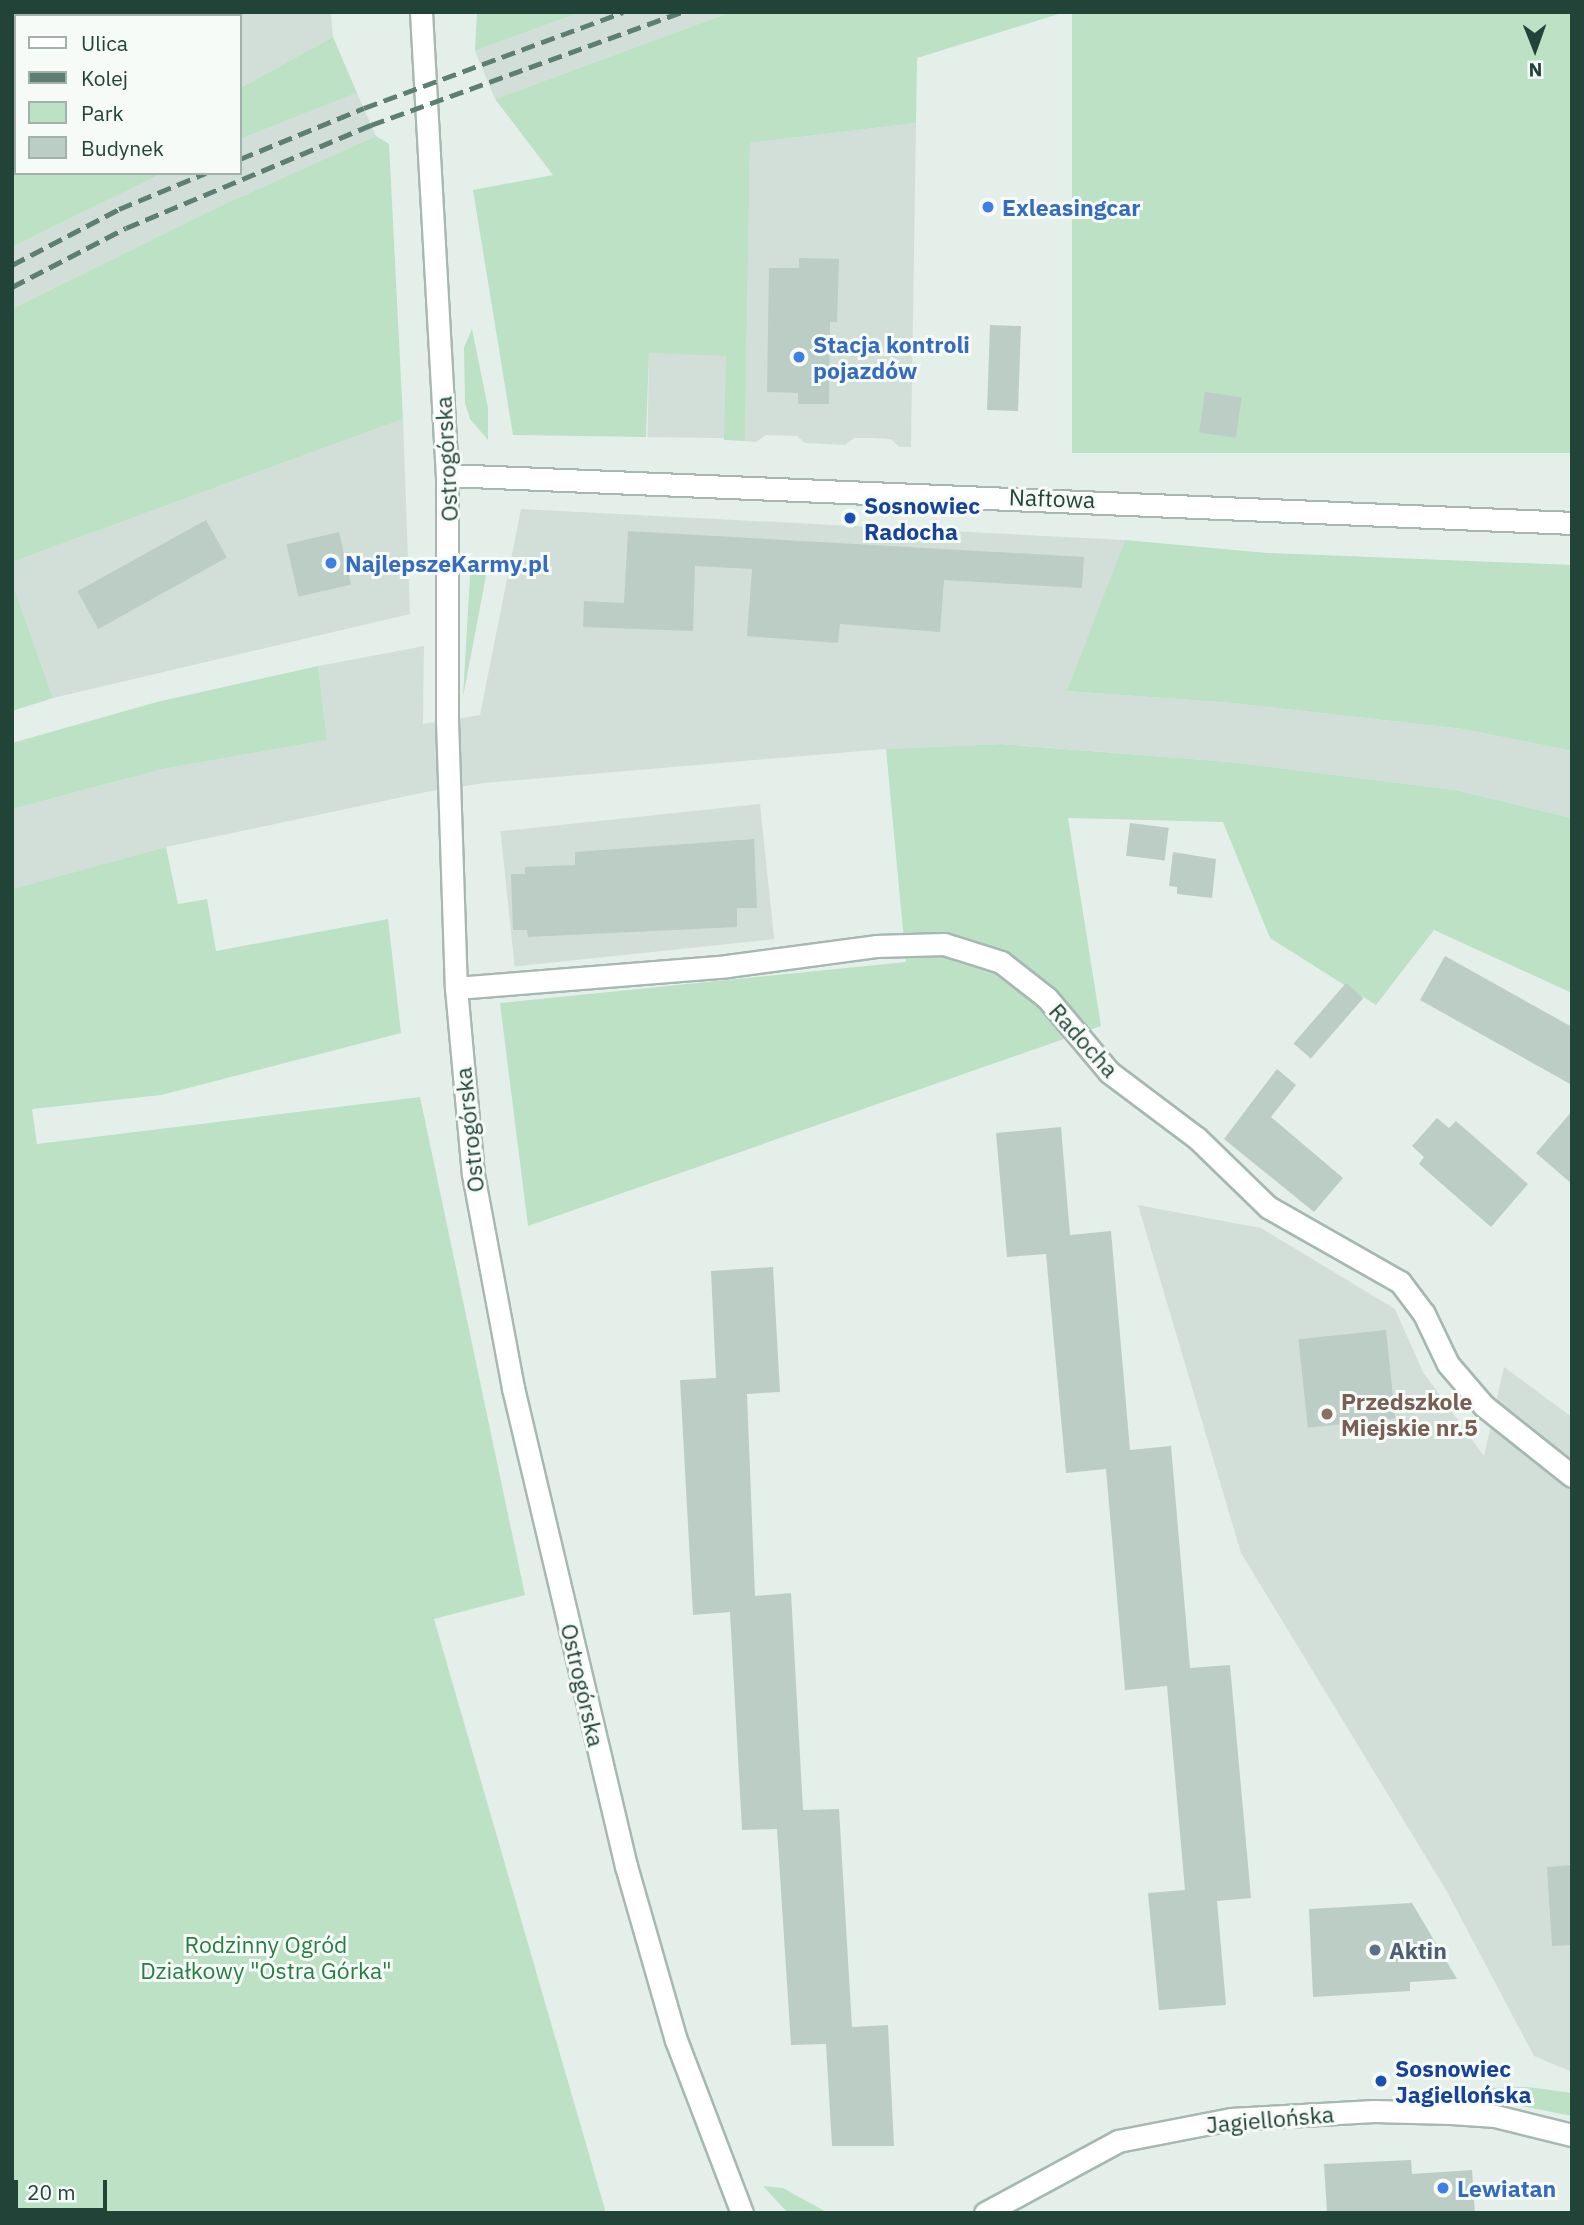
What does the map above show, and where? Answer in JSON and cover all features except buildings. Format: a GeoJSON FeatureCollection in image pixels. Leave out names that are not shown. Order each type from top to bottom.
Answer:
{"type":"FeatureCollection","features":[{"type":"Feature","properties":{"kind":"street","name":"Ostrogórska"},"geometry":{"type":"LineString","coordinates":[[421,12],[447,475],[447,720],[456,988],[463,1089],[480,1220],[546,1531],[658,1983],[742,2213]]}},
{"type":"Feature","properties":{"kind":"street","name":"Naftowa"},"geometry":{"type":"LineString","coordinates":[[447,475],[1572,523]]}},
{"type":"Feature","properties":{"kind":"street","name":"Radocha"},"geometry":{"type":"LineString","coordinates":[[456,988],[727,966],[876,946],[944,944],[1001,962],[1047,998],[1109,1072],[1197,1138],[1268,1207],[1400,1282],[1424,1314],[1448,1363],[1484,1406],[1572,1476]]}},
{"type":"Feature","properties":{"kind":"street","name":"Jagiellońska"},"geometry":{"type":"LineString","coordinates":[[985,2213],[1118,2141],[1230,2119],[1374,2111],[1451,2113],[1495,2116],[1572,2135]]}},
{"type":"Feature","properties":{"kind":"shaded area"},"geometry":{"type":"Polygon","coordinates":[[[12,12],[331,12],[333,37],[242,87],[242,14],[14,14],[14,34],[12,12]]]}},
{"type":"Feature","properties":{"kind":"shaded area"},"geometry":{"type":"Polygon","coordinates":[[[581,12],[731,12],[495,99],[475,51],[581,12]]]}},
{"type":"Feature","properties":{"kind":"shaded area"},"geometry":{"type":"Polygon","coordinates":[[[357,93],[376,136],[218,207],[12,309],[12,247],[159,175],[242,175],[242,138],[357,93]]]}},
{"type":"Feature","properties":{"kind":"shaded area"},"geometry":{"type":"Polygon","coordinates":[[[916,123],[911,447],[899,447],[891,439],[872,438],[854,438],[845,445],[805,443],[797,436],[766,435],[756,442],[745,441],[750,143],[916,123]]]}},
{"type":"Feature","properties":{"kind":"shaded area"},"geometry":{"type":"Polygon","coordinates":[[[649,353],[727,354],[726,438],[648,437],[649,353]]]}},
{"type":"Feature","properties":{"kind":"shaded area"},"geometry":{"type":"Polygon","coordinates":[[[403,419],[410,614],[53,698],[12,582],[12,562],[403,419]]]}},
{"type":"Feature","properties":{"kind":"shaded area"},"geometry":{"type":"Polygon","coordinates":[[[521,509],[1125,540],[1068,691],[1232,703],[1463,729],[1572,751],[1572,818],[1455,790],[1230,762],[1002,744],[886,749],[484,783],[426,792],[166,847],[12,889],[12,809],[163,769],[327,740],[318,666],[424,646],[423,724],[480,715],[521,509]]]}},
{"type":"Feature","properties":{"kind":"shaded area"},"geometry":{"type":"Polygon","coordinates":[[[760,804],[774,939],[515,967],[500,831],[760,804]]]}},
{"type":"Feature","properties":{"kind":"shaded area"},"geometry":{"type":"Polygon","coordinates":[[[1138,1205],[1261,1228],[1395,1309],[1423,1372],[1484,1456],[1504,1367],[1572,1417],[1572,2072],[1534,2056],[1446,1890],[1241,1553],[1138,1205]]]}},
{"type":"Feature","properties":{"kind":"green space"},"geometry":{"type":"Polygon","coordinates":[[[477,12],[581,12],[475,51],[477,12]]]}},
{"type":"Feature","properties":{"kind":"green space"},"geometry":{"type":"Polygon","coordinates":[[[731,12],[1065,12],[917,58],[916,123],[750,143],[745,441],[724,440],[726,356],[649,353],[646,437],[513,435],[473,190],[553,175],[495,99],[731,12]]]}},
{"type":"Feature","properties":{"kind":"green space"},"geometry":{"type":"Polygon","coordinates":[[[1072,12],[1572,12],[1572,453],[1072,453],[1072,12]]]}},
{"type":"Feature","properties":{"kind":"green space"},"geometry":{"type":"Polygon","coordinates":[[[333,37],[357,93],[242,138],[242,87],[333,37]]]}},
{"type":"Feature","properties":{"kind":"green space"},"geometry":{"type":"Polygon","coordinates":[[[12,50],[14,175],[159,175],[12,247],[12,50]]]}},
{"type":"Feature","properties":{"kind":"green space"},"geometry":{"type":"Polygon","coordinates":[[[376,136],[389,144],[403,419],[12,562],[12,309],[218,207],[376,136]]]}},
{"type":"Feature","properties":{"kind":"green space"},"geometry":{"type":"Polygon","coordinates":[[[472,329],[488,408],[488,440],[470,419],[465,403],[464,347],[472,329]]]}},
{"type":"Feature","properties":{"kind":"green space"},"geometry":{"type":"Polygon","coordinates":[[[1125,540],[1267,553],[1572,565],[1572,751],[1463,729],[1232,703],[1067,691],[1125,540]]]}},
{"type":"Feature","properties":{"kind":"green space"},"geometry":{"type":"Polygon","coordinates":[[[471,559],[489,560],[463,697],[471,559]]]}},
{"type":"Feature","properties":{"kind":"green space"},"geometry":{"type":"Polygon","coordinates":[[[12,582],[53,698],[12,711],[12,582]]]}},
{"type":"Feature","properties":{"kind":"green space"},"geometry":{"type":"Polygon","coordinates":[[[318,666],[327,740],[163,769],[12,809],[12,743],[157,702],[318,666]]]}},
{"type":"Feature","properties":{"kind":"green space"},"geometry":{"type":"Polygon","coordinates":[[[1001,744],[1230,762],[1455,790],[1572,818],[1572,993],[1434,930],[1376,1005],[1270,938],[1223,822],[1068,818],[1101,1026],[528,1226],[500,1003],[906,962],[886,749],[1001,744]]]}},
{"type":"Feature","properties":{"kind":"green space","name":"Rodzinny Ogród Działkowy \"Ostra Górka\""},"geometry":{"type":"Polygon","coordinates":[[[166,847],[178,904],[207,899],[216,951],[388,919],[401,1033],[161,1095],[32,1109],[37,1144],[420,1097],[525,1595],[434,1619],[606,2213],[12,2213],[12,889],[166,847]]]}},
{"type":"Feature","properties":{"kind":"green space"},"geometry":{"type":"Polygon","coordinates":[[[1528,2087],[1572,2093],[1572,2116],[1491,2100],[1490,2088],[1528,2087]]]}},
{"type":"Feature","properties":{"kind":"green space"},"geometry":{"type":"Polygon","coordinates":[[[763,2186],[783,2188],[828,2213],[788,2213],[763,2186]]]}},
{"type":"Feature","properties":{"kind":"railway"},"geometry":{"type":"LineString","coordinates":[[242,158],[364,108],[623,12]]}},
{"type":"Feature","properties":{"kind":"railway"},"geometry":{"type":"LineString","coordinates":[[12,287],[126,228],[371,125],[682,12]]}},
{"type":"Feature","properties":{"kind":"railway"},"geometry":{"type":"LineString","coordinates":[[12,265],[119,209],[201,175]]}},
{"type":"Feature","properties":{"kind":"place","name":"Exleasingcar"},"geometry":{"type":"Point","coordinates":[988,207]}},
{"type":"Feature","properties":{"kind":"place","name":"Stacja kontroli pojazdów"},"geometry":{"type":"Point","coordinates":[799,357]}},
{"type":"Feature","properties":{"kind":"place","name":"Sosnowiec Radocha"},"geometry":{"type":"Point","coordinates":[850,518]}},
{"type":"Feature","properties":{"kind":"place","name":"NajlepszeKarmy.pl"},"geometry":{"type":"Point","coordinates":[331,563]}},
{"type":"Feature","properties":{"kind":"place","name":"Przedszkole Miejskie nr.5"},"geometry":{"type":"Point","coordinates":[1327,1414]}},
{"type":"Feature","properties":{"kind":"place","name":"Aktin"},"geometry":{"type":"Point","coordinates":[1375,1950]}},
{"type":"Feature","properties":{"kind":"place","name":"Sosnowiec Jagiellońska"},"geometry":{"type":"Point","coordinates":[1381,2081]}},
{"type":"Feature","properties":{"kind":"place","name":"Lewiatan"},"geometry":{"type":"Point","coordinates":[1443,2188]}}]}
